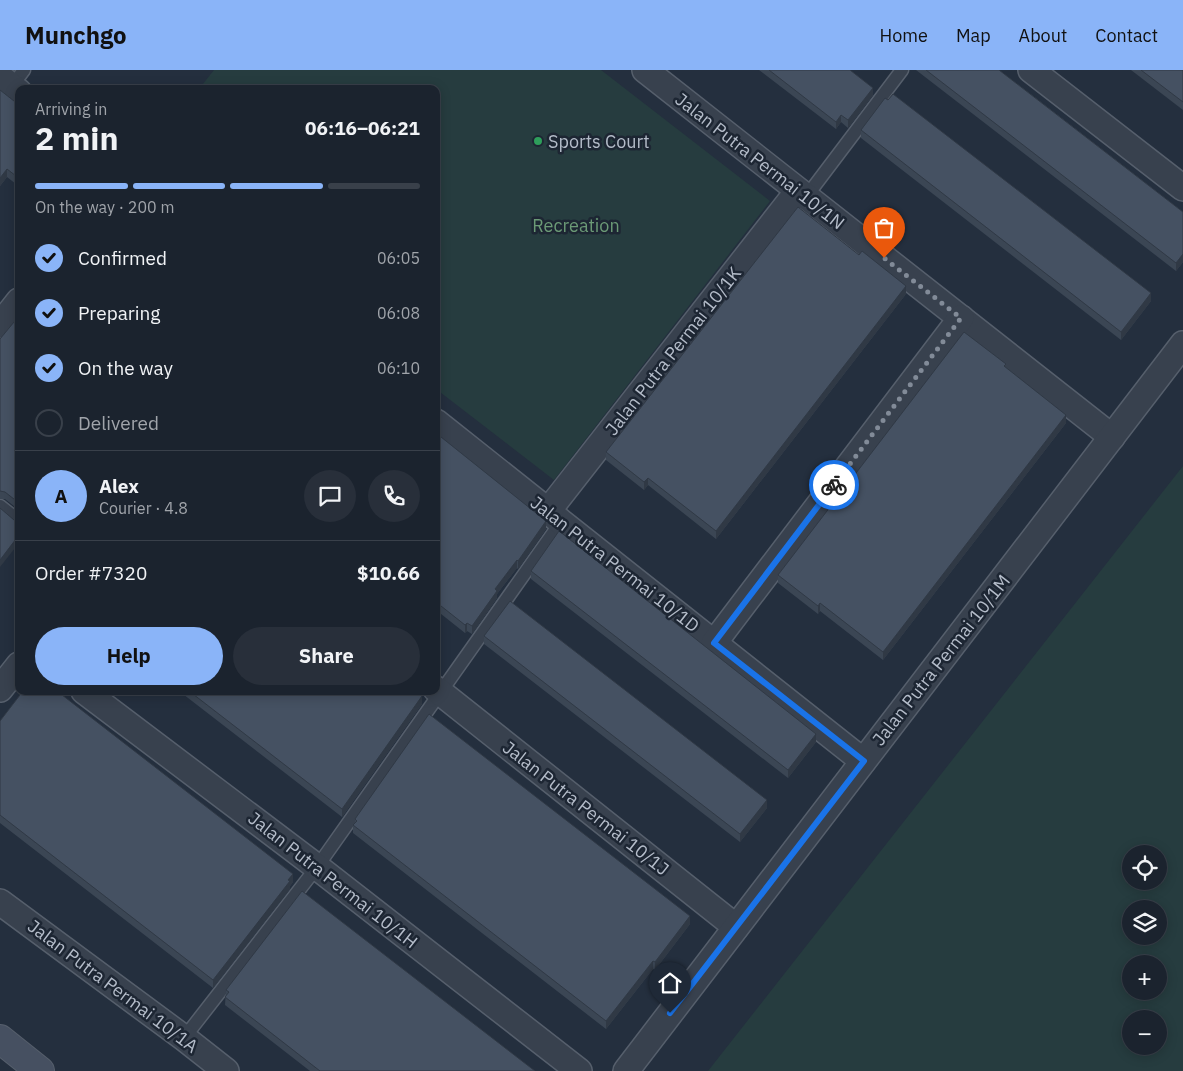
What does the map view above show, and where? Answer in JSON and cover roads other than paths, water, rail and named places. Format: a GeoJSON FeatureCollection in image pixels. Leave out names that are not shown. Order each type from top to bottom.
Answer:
{"type":"FeatureCollection","features":[{"type":"Feature","properties":{"kind":"main road"},"geometry":{"type":"LineString","coordinates":[[0,1039],[40,1071]]}},
{"type":"Feature","properties":{"kind":"street","name":"Jalan Putra Permai 10/1N"},"geometry":{"type":"LineString","coordinates":[[644,70],[1112,437]]}},
{"type":"Feature","properties":{"kind":"street"},"geometry":{"type":"LineString","coordinates":[[1031,70],[1183,188]]}},
{"type":"Feature","properties":{"kind":"street","name":"Jalan Putra Permai 10/1K"},"geometry":{"type":"LineString","coordinates":[[554,516],[802,194]]}},
{"type":"Feature","properties":{"kind":"street"},"geometry":{"type":"LineString","coordinates":[[0,326],[15,306]]}},
{"type":"Feature","properties":{"kind":"street"},"geometry":{"type":"LineString","coordinates":[[714,643],[961,318]]}},
{"type":"Feature","properties":{"kind":"street","name":"Jalan Putra Permai 10/1M"},"geometry":{"type":"LineString","coordinates":[[626,1071],[1183,344]]}},
{"type":"Feature","properties":{"kind":"street","name":"Jalan Putra Permai 10/1D"},"geometry":{"type":"LineString","coordinates":[[440,425],[864,761]]}},
{"type":"Feature","properties":{"kind":"street"},"geometry":{"type":"LineString","coordinates":[[0,689],[15,669]]}},
{"type":"Feature","properties":{"kind":"street","name":"Jalan Putra Permai 10/1J"},"geometry":{"type":"LineString","coordinates":[[440,693],[736,927]]}},
{"type":"Feature","properties":{"kind":"street","name":"Jalan Putra Permai 10/1H"},"geometry":{"type":"LineString","coordinates":[[89,695],[317,867],[580,1071]]}},
{"type":"Feature","properties":{"kind":"street","name":"Jalan Putra Permai 10/1A"},"geometry":{"type":"LineString","coordinates":[[0,902],[226,1071]]}},
{"type":"Feature","properties":{"kind":"lane"},"geometry":{"type":"LineString","coordinates":[[802,194],[902,70]]}},
{"type":"Feature","properties":{"kind":"lane"},"geometry":{"type":"LineString","coordinates":[[0,506],[15,518]]}},
{"type":"Feature","properties":{"kind":"lane"},"geometry":{"type":"LineString","coordinates":[[440,688],[554,516]]}},
{"type":"Feature","properties":{"kind":"lane"},"geometry":{"type":"LineString","coordinates":[[184,1038],[317,867],[435,695]]}},
{"type":"Feature","properties":{"kind":"place","name":"Sports Court"},"geometry":{"type":"Point","coordinates":[538,141]}},
{"type":"Feature","properties":{"kind":"park label","name":"Recreation"},"geometry":{"type":"Point","coordinates":[576,225]}}]}
